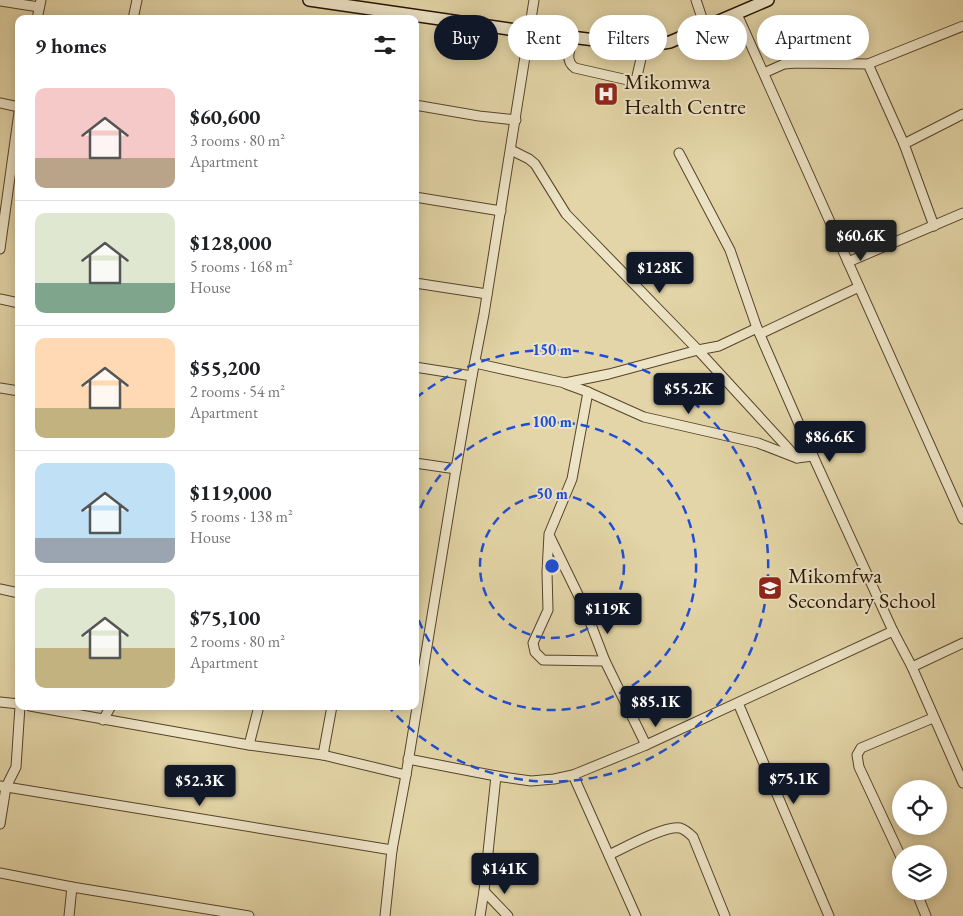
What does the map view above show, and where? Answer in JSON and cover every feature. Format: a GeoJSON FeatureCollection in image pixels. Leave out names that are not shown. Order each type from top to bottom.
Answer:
{"type":"FeatureCollection","features":[{"type":"Feature","properties":{"kind":"main road"},"geometry":{"type":"LineString","coordinates":[[309,0],[413,15]]}},
{"type":"Feature","properties":{"kind":"main road"},"geometry":{"type":"LineString","coordinates":[[737,14],[768,0]]}},
{"type":"Feature","properties":{"kind":"main road"},"geometry":{"type":"LineString","coordinates":[[419,16],[508,29]]}},
{"type":"Feature","properties":{"kind":"street"},"geometry":{"type":"LineString","coordinates":[[134,15],[136,0]]}},
{"type":"Feature","properties":{"kind":"street"},"geometry":{"type":"LineString","coordinates":[[532,15],[534,0]]}},
{"type":"Feature","properties":{"kind":"street"},"geometry":{"type":"LineString","coordinates":[[696,0],[701,15]]}},
{"type":"Feature","properties":{"kind":"street"},"geometry":{"type":"LineString","coordinates":[[0,1],[40,4]]}},
{"type":"Feature","properties":{"kind":"street"},"geometry":{"type":"LineString","coordinates":[[737,14],[963,519]]}},
{"type":"Feature","properties":{"kind":"street"},"geometry":{"type":"LineString","coordinates":[[764,73],[784,64],[868,64],[963,26]]}},
{"type":"Feature","properties":{"kind":"street"},"geometry":{"type":"LineString","coordinates":[[419,692],[526,60]]}},
{"type":"Feature","properties":{"kind":"street"},"geometry":{"type":"LineString","coordinates":[[569,60],[572,66],[576,68],[632,81],[636,80],[641,60]]}},
{"type":"Feature","properties":{"kind":"street"},"geometry":{"type":"LineString","coordinates":[[868,64],[904,144],[934,226]]}},
{"type":"Feature","properties":{"kind":"street"},"geometry":{"type":"LineString","coordinates":[[0,103],[15,105]]}},
{"type":"Feature","properties":{"kind":"street"},"geometry":{"type":"LineString","coordinates":[[419,106],[516,120]]}},
{"type":"Feature","properties":{"kind":"street"},"geometry":{"type":"LineString","coordinates":[[904,144],[963,114]]}},
{"type":"Feature","properties":{"kind":"street"},"geometry":{"type":"LineString","coordinates":[[0,249],[3,202],[15,134]]}},
{"type":"Feature","properties":{"kind":"street"},"geometry":{"type":"LineString","coordinates":[[511,150],[535,164],[566,214],[698,350],[797,458]]}},
{"type":"Feature","properties":{"kind":"street"},"geometry":{"type":"LineString","coordinates":[[679,153],[730,250],[758,331],[813,456],[893,631],[912,667],[963,783]]}},
{"type":"Feature","properties":{"kind":"street"},"geometry":{"type":"LineString","coordinates":[[419,198],[501,210]]}},
{"type":"Feature","properties":{"kind":"street"},"geometry":{"type":"LineString","coordinates":[[848,262],[963,213]]}},
{"type":"Feature","properties":{"kind":"street"},"geometry":{"type":"LineString","coordinates":[[419,284],[487,294]]}},
{"type":"Feature","properties":{"kind":"street"},"geometry":{"type":"LineString","coordinates":[[565,383],[609,374],[719,346],[859,287]]}},
{"type":"Feature","properties":{"kind":"street"},"geometry":{"type":"LineString","coordinates":[[0,299],[15,302]]}},
{"type":"Feature","properties":{"kind":"street"},"geometry":{"type":"LineString","coordinates":[[475,363],[565,383],[644,417],[758,443],[797,458],[813,456]]}},
{"type":"Feature","properties":{"kind":"street"},"geometry":{"type":"LineString","coordinates":[[419,368],[472,376]]}},
{"type":"Feature","properties":{"kind":"street"},"geometry":{"type":"LineString","coordinates":[[1,390],[15,391]]}},
{"type":"Feature","properties":{"kind":"street"},"geometry":{"type":"LineString","coordinates":[[588,392],[572,479],[549,534],[548,610],[533,643],[535,652],[543,660],[605,661]]}},
{"type":"Feature","properties":{"kind":"street"},"geometry":{"type":"LineString","coordinates":[[419,464],[456,469]]}},
{"type":"Feature","properties":{"kind":"street"},"geometry":{"type":"LineString","coordinates":[[549,534],[585,609],[605,661],[646,746]]}},
{"type":"Feature","properties":{"kind":"street"},"geometry":{"type":"LineString","coordinates":[[0,589],[15,592]]}},
{"type":"Feature","properties":{"kind":"street"},"geometry":{"type":"LineString","coordinates":[[408,758],[496,776],[531,781],[554,780],[573,775],[646,746],[893,631]]}},
{"type":"Feature","properties":{"kind":"street"},"geometry":{"type":"LineString","coordinates":[[912,667],[963,644]]}},
{"type":"Feature","properties":{"kind":"street"},"geometry":{"type":"LineString","coordinates":[[0,702],[15,704]]}},
{"type":"Feature","properties":{"kind":"street"},"geometry":{"type":"LineString","coordinates":[[738,703],[829,916]]}},
{"type":"Feature","properties":{"kind":"street"},"geometry":{"type":"LineString","coordinates":[[0,824],[3,787],[16,768],[19,710]]}},
{"type":"Feature","properties":{"kind":"street"},"geometry":{"type":"LineString","coordinates":[[51,710],[249,745],[323,755],[406,775]]}},
{"type":"Feature","properties":{"kind":"street"},"geometry":{"type":"LineString","coordinates":[[103,720],[109,710]]}},
{"type":"Feature","properties":{"kind":"street"},"geometry":{"type":"LineString","coordinates":[[249,745],[258,710]]}},
{"type":"Feature","properties":{"kind":"street"},"geometry":{"type":"LineString","coordinates":[[323,755],[331,710]]}},
{"type":"Feature","properties":{"kind":"street"},"geometry":{"type":"LineString","coordinates":[[385,916],[392,850],[416,710]]}},
{"type":"Feature","properties":{"kind":"street"},"geometry":{"type":"LineString","coordinates":[[895,845],[859,767],[857,755],[861,748],[933,718]]}},
{"type":"Feature","properties":{"kind":"street"},"geometry":{"type":"LineString","coordinates":[[573,775],[636,916]]}},
{"type":"Feature","properties":{"kind":"street"},"geometry":{"type":"LineString","coordinates":[[480,916],[496,776]]}},
{"type":"Feature","properties":{"kind":"street"},"geometry":{"type":"LineString","coordinates":[[3,787],[392,850]]}},
{"type":"Feature","properties":{"kind":"street"},"geometry":{"type":"LineString","coordinates":[[609,855],[666,829],[679,828],[687,831],[693,837],[725,916]]}},
{"type":"Feature","properties":{"kind":"street"},"geometry":{"type":"LineString","coordinates":[[0,873],[221,914],[249,916]]}},
{"type":"Feature","properties":{"kind":"street"},"geometry":{"type":"LineString","coordinates":[[69,916],[72,887]]}},
{"type":"Feature","properties":{"kind":"street"},"geometry":{"type":"LineString","coordinates":[[484,891],[508,916]]}},
{"type":"Feature","properties":{"kind":"street"},"geometry":{"type":"LineString","coordinates":[[920,900],[926,916]]}},
{"type":"Feature","properties":{"kind":"place","name":"Mikomwa Health Centre"},"geometry":{"type":"Point","coordinates":[606,94]}},
{"type":"Feature","properties":{"kind":"place","name":"Mikomfwa Secondary School"},"geometry":{"type":"Point","coordinates":[770,588]}}]}
